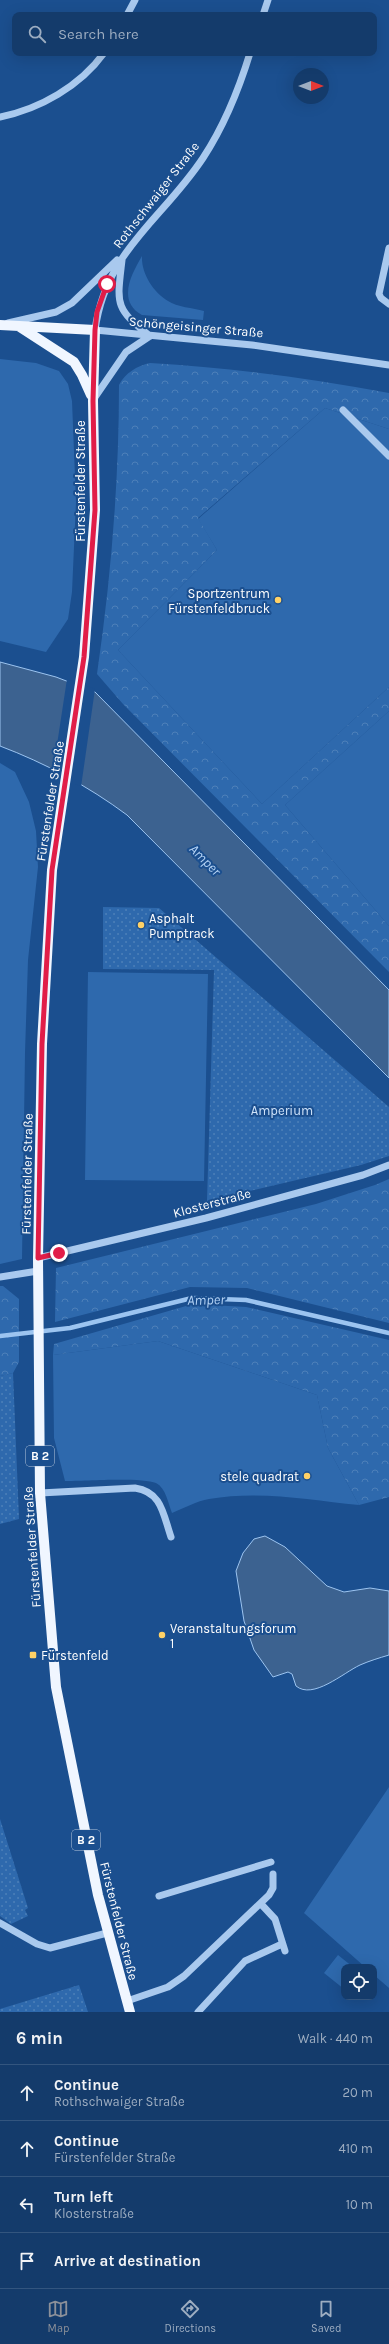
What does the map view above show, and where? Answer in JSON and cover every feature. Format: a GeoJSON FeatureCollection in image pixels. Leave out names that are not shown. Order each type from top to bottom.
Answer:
{"type":"FeatureCollection","features":[{"type":"Feature","properties":{"kind":"main road","name":"Schöngeisinger Straße"},"geometry":{"type":"LineString","coordinates":[[0,325],[95,330]]}},
{"type":"Feature","properties":{"kind":"main road"},"geometry":{"type":"LineString","coordinates":[[20,327],[74,362],[82,375],[93,401]]}},
{"type":"Feature","properties":{"kind":"main road","name":"Fürstenfelder Straße"},"geometry":{"type":"LineString","coordinates":[[95,330],[93,401],[95,510],[82,674],[52,870],[42,1036],[38,1258],[40,1494],[56,1687],[98,1895],[107,1933],[130,2012]]}},
{"type":"Feature","properties":{"kind":"street"},"geometry":{"type":"LineString","coordinates":[[129,12],[135,0]]}},
{"type":"Feature","properties":{"kind":"street"},"geometry":{"type":"LineString","coordinates":[[264,12],[268,0]]}},
{"type":"Feature","properties":{"kind":"street"},"geometry":{"type":"LineString","coordinates":[[0,117],[23,110],[62,93],[91,68],[101,56]]}},
{"type":"Feature","properties":{"kind":"street","name":"Rothschwaiger Straße"},"geometry":{"type":"LineString","coordinates":[[95,330],[97,312],[107,284],[122,256],[203,159],[233,102],[249,56]]}},
{"type":"Feature","properties":{"kind":"street"},"geometry":{"type":"LineString","coordinates":[[389,248],[379,294],[381,298],[389,304]]}},
{"type":"Feature","properties":{"kind":"street"},"geometry":{"type":"LineString","coordinates":[[0,325],[56,312],[72,303],[122,256]]}},
{"type":"Feature","properties":{"kind":"street"},"geometry":{"type":"LineString","coordinates":[[93,401],[126,352],[150,336],[130,321],[120,304],[118,296],[122,256]]}},
{"type":"Feature","properties":{"kind":"street","name":"Schöngeisinger Straße"},"geometry":{"type":"LineString","coordinates":[[95,330],[252,345],[389,365]]}},
{"type":"Feature","properties":{"kind":"street"},"geometry":{"type":"LineString","coordinates":[[343,410],[389,456]]}},
{"type":"Feature","properties":{"kind":"street","name":"Klosterstraße"},"geometry":{"type":"LineString","coordinates":[[38,1258],[206,1218],[363,1175],[389,1165]]}},
{"type":"Feature","properties":{"kind":"street"},"geometry":{"type":"LineString","coordinates":[[0,1277],[38,1271]]}},
{"type":"Feature","properties":{"kind":"street"},"geometry":{"type":"LineString","coordinates":[[40,1494],[135,1488],[146,1490],[154,1495],[159,1503],[172,1537]]}},
{"type":"Feature","properties":{"kind":"street"},"geometry":{"type":"LineString","coordinates":[[160,1896],[271,1862]]}},
{"type":"Feature","properties":{"kind":"street"},"geometry":{"type":"LineString","coordinates":[[127,2001],[168,1987],[184,1976],[261,1904],[273,1888],[273,1874]]}},
{"type":"Feature","properties":{"kind":"street"},"geometry":{"type":"LineString","coordinates":[[198,2012],[245,1960],[283,1947],[275,1919],[261,1904]]}},
{"type":"Feature","properties":{"kind":"street"},"geometry":{"type":"LineString","coordinates":[[0,1923],[37,1944],[50,1948],[107,1933]]}},
{"type":"Feature","properties":{"kind":"green space"},"geometry":{"type":"Polygon","coordinates":[[[142,256],[142,262],[146,275],[157,293],[172,303],[204,311],[203,320],[142,315],[134,309],[130,303],[128,287],[142,256]]]}},
{"type":"Feature","properties":{"kind":"green space"},"geometry":{"type":"Polygon","coordinates":[[[0,359],[36,363],[59,371],[68,384],[72,401],[76,502],[72,592],[68,619],[46,652],[0,641],[0,359]]]}},
{"type":"Feature","properties":{"kind":"green space"},"geometry":{"type":"Polygon","coordinates":[[[150,363],[270,374],[389,393],[389,429],[325,408],[198,518],[217,550],[118,650],[262,804],[389,687],[389,711],[285,805],[389,926],[389,972],[123,704],[97,674],[110,566],[116,494],[119,385],[132,371],[150,363]]]}},
{"type":"Feature","properties":{"kind":"green space","name":"Sportzentrum Fürstenfeldbruck"},"geometry":{"type":"Polygon","coordinates":[[[325,408],[389,429],[389,687],[262,804],[118,650],[217,550],[198,519],[325,408]]]}},
{"type":"Feature","properties":{"kind":"green space"},"geometry":{"type":"Polygon","coordinates":[[[389,711],[389,926],[285,805],[389,711]]]}},
{"type":"Feature","properties":{"kind":"green space"},"geometry":{"type":"Polygon","coordinates":[[[0,763],[15,772],[29,802],[36,831],[38,867],[28,960],[22,1259],[0,1264],[0,763]]]}},
{"type":"Feature","properties":{"kind":"green space","name":"Amperium"},"geometry":{"type":"Polygon","coordinates":[[[103,907],[159,908],[389,1107],[389,1156],[361,1165],[207,1201],[214,970],[103,969],[103,907]]]}},
{"type":"Feature","properties":{"kind":"green space"},"geometry":{"type":"Polygon","coordinates":[[[88,972],[208,974],[204,1181],[85,1180],[88,972]]]}},
{"type":"Feature","properties":{"kind":"green space"},"geometry":{"type":"Polygon","coordinates":[[[389,1179],[389,1323],[247,1288],[190,1287],[55,1322],[56,1268],[316,1204],[389,1179]]]}},
{"type":"Feature","properties":{"kind":"green space"},"geometry":{"type":"Polygon","coordinates":[[[0,1286],[3,1286],[19,1299],[19,1362],[13,1373],[0,1376],[0,1286]]]}},
{"type":"Feature","properties":{"kind":"green space"},"geometry":{"type":"Polygon","coordinates":[[[193,1304],[246,1307],[389,1340],[389,1497],[359,1505],[328,1448],[317,1395],[158,1341],[53,1355],[54,1344],[193,1304]]]}},
{"type":"Feature","properties":{"kind":"green space"},"geometry":{"type":"Polygon","coordinates":[[[158,1341],[317,1395],[328,1448],[359,1505],[284,1497],[247,1495],[228,1496],[204,1500],[172,1513],[162,1488],[156,1483],[138,1480],[65,1481],[54,1438],[53,1355],[158,1341]]]}},
{"type":"Feature","properties":{"kind":"green space"},"geometry":{"type":"Polygon","coordinates":[[[13,1373],[19,1519],[0,1524],[0,1376],[13,1373]]]}},
{"type":"Feature","properties":{"kind":"green space"},"geometry":{"type":"Polygon","coordinates":[[[389,1787],[389,1988],[377,1978],[377,1964],[362,1964],[304,1913],[389,1787]]]}},
{"type":"Feature","properties":{"kind":"green space"},"geometry":{"type":"Polygon","coordinates":[[[0,1819],[28,1908],[25,1910],[28,1916],[11,1924],[0,1916],[0,1819]]]}},
{"type":"Feature","properties":{"kind":"green space"},"geometry":{"type":"Polygon","coordinates":[[[338,1955],[349,1964],[341,1964],[341,1987],[324,1973],[338,1955]]]}},
{"type":"Feature","properties":{"kind":"green space"},"geometry":{"type":"Polygon","coordinates":[[[79,1985],[88,2012],[0,2012],[0,2009],[79,1985]]]}},
{"type":"Feature","properties":{"kind":"water"},"geometry":{"type":"Polygon","coordinates":[[[0,662],[56,677],[95,692],[389,990],[389,1078],[127,815],[97,794],[66,776],[0,746],[0,662]]]}},
{"type":"Feature","properties":{"kind":"water"},"geometry":{"type":"Polygon","coordinates":[[[265,1536],[285,1547],[327,1586],[344,1592],[370,1588],[389,1591],[389,1655],[360,1665],[328,1684],[311,1690],[296,1686],[292,1674],[288,1672],[273,1677],[254,1650],[244,1621],[236,1571],[243,1553],[254,1539],[265,1536]]]}},
{"type":"Feature","properties":{"kind":"pier"},"geometry":{"type":"Polygon","coordinates":[[[67,679],[95,689],[81,787],[53,771],[67,679]]]}},
{"type":"Feature","properties":{"kind":"waterway","name":"Amper"},"geometry":{"type":"LineString","coordinates":[[0,1336],[70,1328],[192,1298],[246,1300],[389,1333]]}},
{"type":"Feature","properties":{"kind":"place","name":"Sportzentrum Fürstenfeldbruck"},"geometry":{"type":"Point","coordinates":[278,600]}},
{"type":"Feature","properties":{"kind":"place","name":"Asphalt Pumptrack"},"geometry":{"type":"Point","coordinates":[141,925]}},
{"type":"Feature","properties":{"kind":"place","name":"stele quadrat"},"geometry":{"type":"Point","coordinates":[307,1476]}},
{"type":"Feature","properties":{"kind":"place","name":"Veranstaltungsforum 1"},"geometry":{"type":"Point","coordinates":[162,1635]}},
{"type":"Feature","properties":{"kind":"place","name":"Fürstenfeld"},"geometry":{"type":"Point","coordinates":[33,1655]}},
{"type":"Feature","properties":{"kind":"route"},"geometry":{"type":"LineString","coordinates":[[59,1253],[38,1258],[42,1044],[52,870],[84,657],[95,510],[93,366],[95,330],[97,312],[107,284]]}}]}
